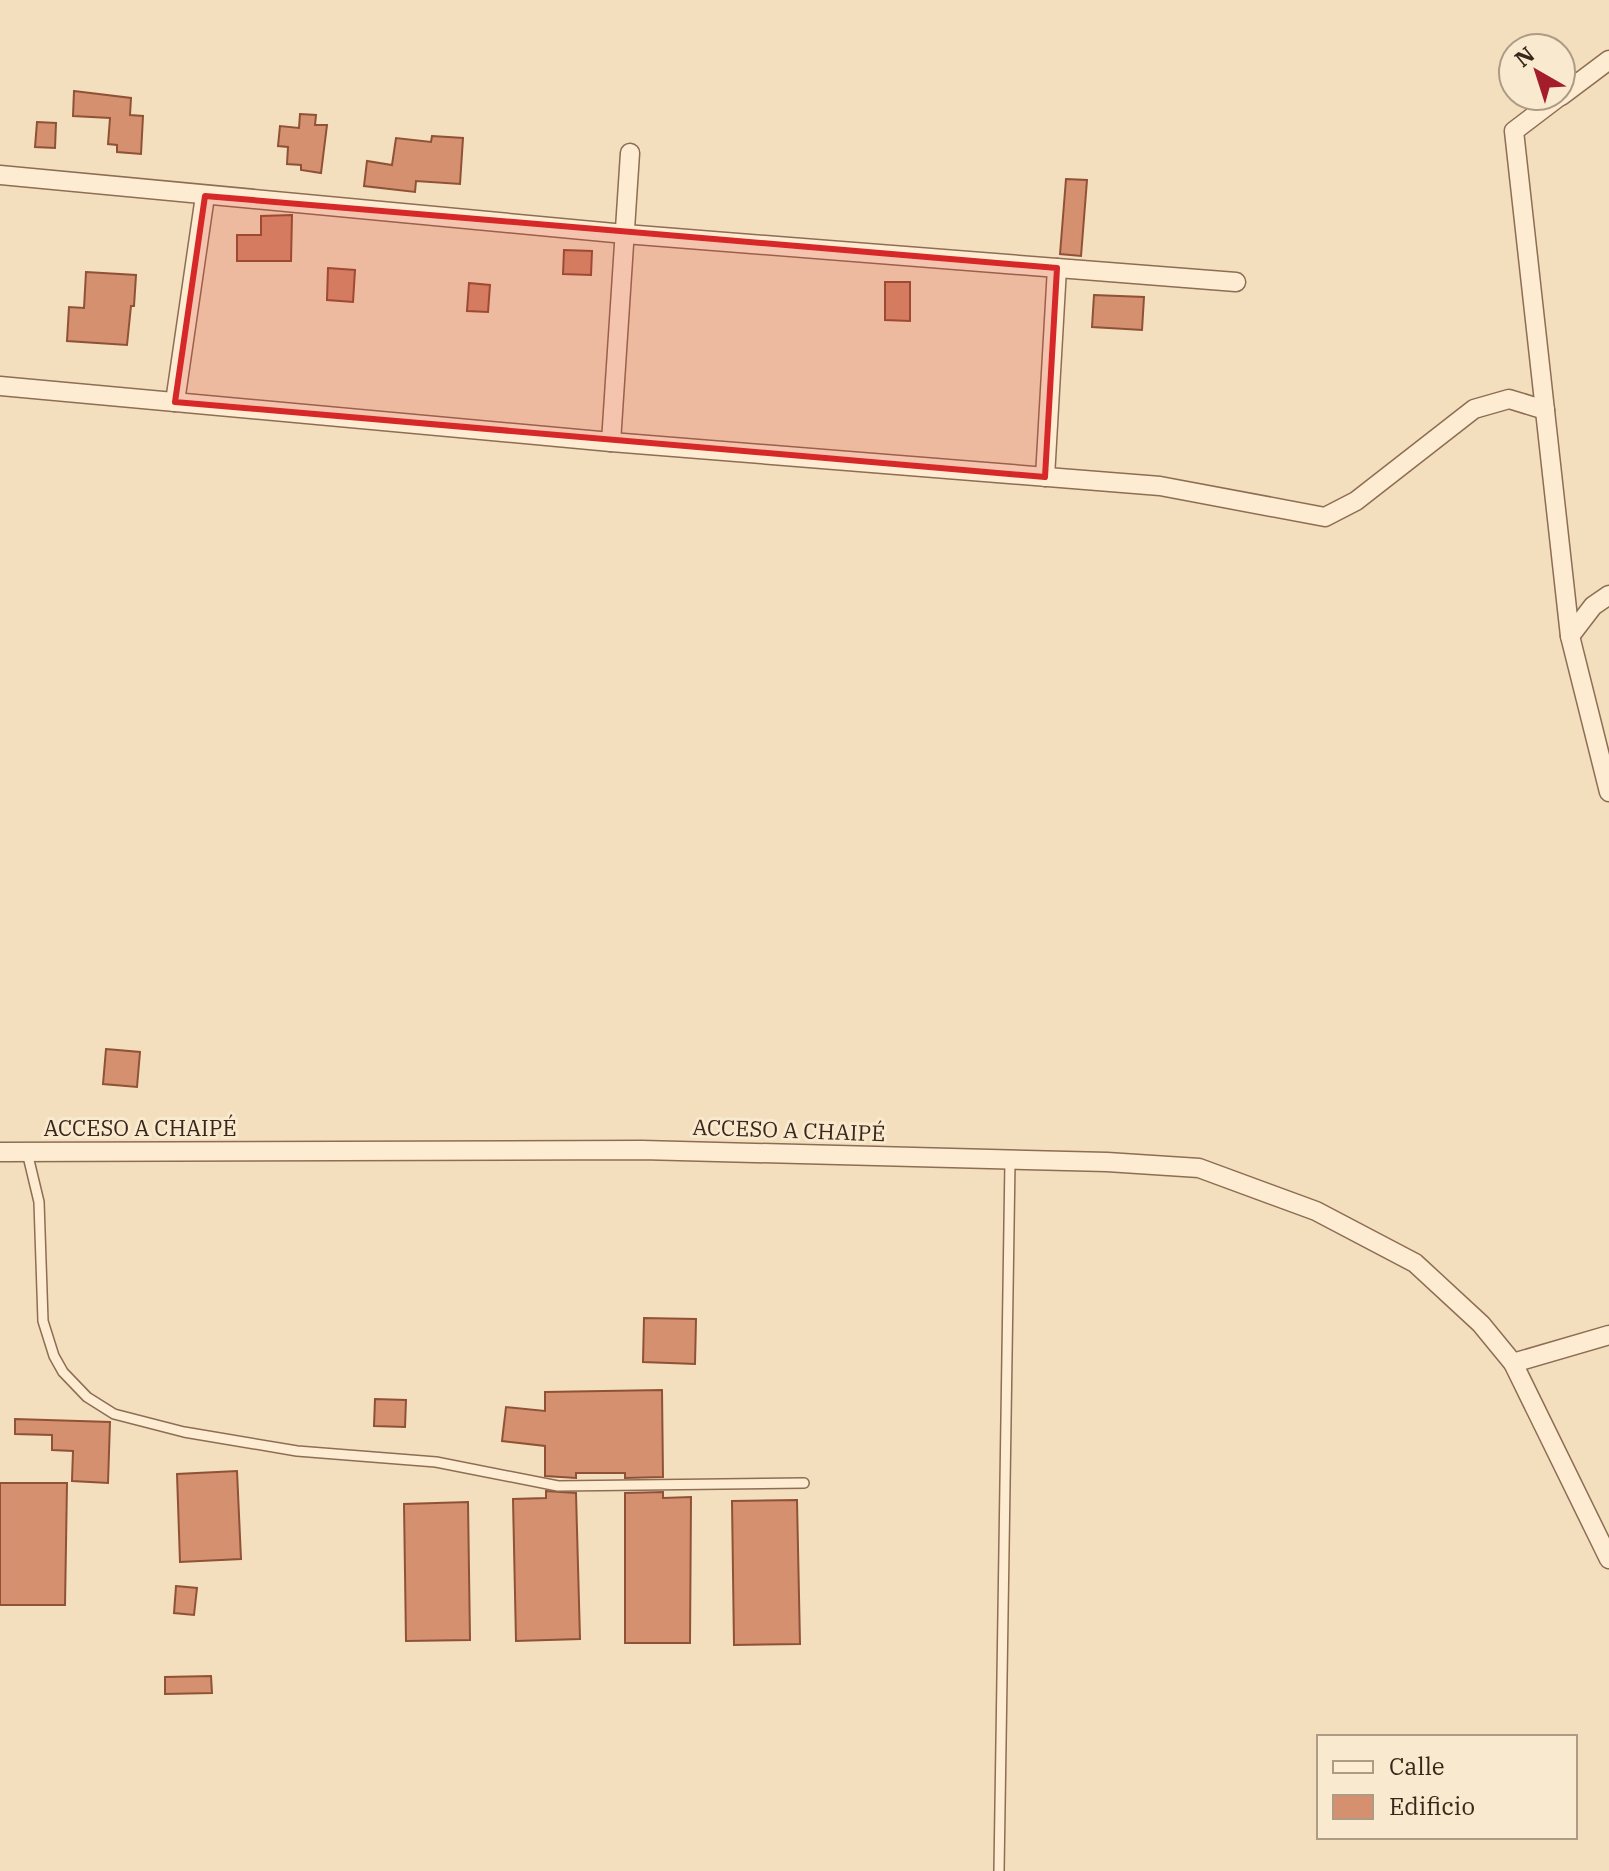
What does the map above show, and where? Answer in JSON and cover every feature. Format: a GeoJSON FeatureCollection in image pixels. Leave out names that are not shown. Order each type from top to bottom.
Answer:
{"type":"FeatureCollection","features":[{"type":"Feature","properties":{"kind":"street"},"geometry":{"type":"LineString","coordinates":[[1577,84],[1609,60]]}},
{"type":"Feature","properties":{"kind":"street"},"geometry":{"type":"LineString","coordinates":[[1540,112],[1514,131],[1570,636],[1609,792]]}},
{"type":"Feature","properties":{"kind":"street"},"geometry":{"type":"LineString","coordinates":[[611,442],[630,153]]}},
{"type":"Feature","properties":{"kind":"street"},"geometry":{"type":"LineString","coordinates":[[0,175],[625,234],[1236,282]]}},
{"type":"Feature","properties":{"kind":"street"},"geometry":{"type":"LineString","coordinates":[[175,402],[205,196]]}},
{"type":"Feature","properties":{"kind":"street"},"geometry":{"type":"LineString","coordinates":[[1045,477],[1057,268]]}},
{"type":"Feature","properties":{"kind":"street"},"geometry":{"type":"LineString","coordinates":[[0,386],[611,442],[1160,486],[1325,517],[1356,501],[1474,409],[1509,399],[1545,410]]}},
{"type":"Feature","properties":{"kind":"street"},"geometry":{"type":"LineString","coordinates":[[1570,636],[1593,606],[1609,595]]}},
{"type":"Feature","properties":{"kind":"street","name":"ACCESO A CHAIPÉ"},"geometry":{"type":"LineString","coordinates":[[0,1152],[642,1150],[1107,1162],[1199,1168],[1316,1211],[1415,1263],[1481,1324],[1513,1363],[1609,1559]]}},
{"type":"Feature","properties":{"kind":"street"},"geometry":{"type":"LineString","coordinates":[[1513,1363],[1609,1335]]}},
{"type":"Feature","properties":{"kind":"lane"},"geometry":{"type":"LineString","coordinates":[[27,1152],[39,1202],[43,1321],[47,1339],[63,1372],[75,1386],[114,1414],[240,1442],[297,1451],[436,1462],[558,1486],[804,1483]]}},
{"type":"Feature","properties":{"kind":"lane"},"geometry":{"type":"LineString","coordinates":[[999,1871],[1010,1161]]}},
{"type":"Feature","properties":{"kind":"highlighted area"},"geometry":{"type":"Polygon","coordinates":[[[205,196],[1057,268],[1045,477],[175,402],[205,196]]]}},
{"type":"Feature","properties":{"kind":"building"},"geometry":{"type":"Polygon","coordinates":[[[74,91],[131,98],[130,115],[143,116],[141,154],[117,152],[117,145],[108,144],[110,118],[73,116],[74,91]]]}},
{"type":"Feature","properties":{"kind":"building"},"geometry":{"type":"Polygon","coordinates":[[[300,114],[316,115],[315,125],[327,125],[321,173],[301,170],[301,165],[287,164],[288,147],[278,146],[280,126],[299,128],[300,114]]]}},
{"type":"Feature","properties":{"kind":"building"},"geometry":{"type":"Polygon","coordinates":[[[37,122],[56,123],[55,148],[35,147],[37,122]]]}},
{"type":"Feature","properties":{"kind":"building"},"geometry":{"type":"Polygon","coordinates":[[[432,136],[463,138],[460,184],[416,181],[415,192],[364,186],[367,161],[392,165],[396,138],[431,142],[432,136]]]}},
{"type":"Feature","properties":{"kind":"building"},"geometry":{"type":"Polygon","coordinates":[[[1066,179],[1087,180],[1081,256],[1060,254],[1066,179]]]}},
{"type":"Feature","properties":{"kind":"building"},"geometry":{"type":"Polygon","coordinates":[[[292,215],[291,261],[237,261],[237,235],[261,235],[261,216],[292,215]]]}},
{"type":"Feature","properties":{"kind":"building"},"geometry":{"type":"Polygon","coordinates":[[[564,250],[592,251],[591,275],[563,274],[564,250]]]}},
{"type":"Feature","properties":{"kind":"building"},"geometry":{"type":"Polygon","coordinates":[[[328,268],[355,270],[353,302],[327,300],[328,268]]]}},
{"type":"Feature","properties":{"kind":"building"},"geometry":{"type":"Polygon","coordinates":[[[86,272],[136,275],[127,345],[67,341],[69,307],[84,308],[86,272]]]}},
{"type":"Feature","properties":{"kind":"building"},"geometry":{"type":"Polygon","coordinates":[[[885,282],[910,282],[910,321],[885,320],[885,282]]]}},
{"type":"Feature","properties":{"kind":"building"},"geometry":{"type":"Polygon","coordinates":[[[469,283],[490,285],[488,312],[467,311],[469,283]]]}},
{"type":"Feature","properties":{"kind":"building"},"geometry":{"type":"Polygon","coordinates":[[[1094,295],[1144,297],[1142,330],[1092,327],[1094,295]]]}},
{"type":"Feature","properties":{"kind":"building"},"geometry":{"type":"Polygon","coordinates":[[[106,1049],[140,1052],[137,1087],[103,1084],[106,1049]]]}},
{"type":"Feature","properties":{"kind":"building"},"geometry":{"type":"Polygon","coordinates":[[[644,1318],[696,1319],[695,1364],[643,1362],[644,1318]]]}},
{"type":"Feature","properties":{"kind":"building"},"geometry":{"type":"Polygon","coordinates":[[[662,1390],[663,1477],[625,1478],[625,1473],[576,1473],[576,1478],[545,1476],[545,1446],[502,1441],[506,1407],[545,1411],[545,1392],[662,1390]]]}},
{"type":"Feature","properties":{"kind":"building"},"geometry":{"type":"Polygon","coordinates":[[[375,1399],[406,1400],[405,1427],[374,1426],[375,1399]]]}},
{"type":"Feature","properties":{"kind":"building"},"geometry":{"type":"Polygon","coordinates":[[[15,1419],[110,1422],[108,1483],[72,1481],[73,1451],[52,1450],[52,1435],[15,1434],[15,1419]]]}},
{"type":"Feature","properties":{"kind":"building"},"geometry":{"type":"Polygon","coordinates":[[[237,1471],[241,1559],[180,1562],[177,1474],[237,1471]]]}},
{"type":"Feature","properties":{"kind":"building"},"geometry":{"type":"Polygon","coordinates":[[[0,1483],[67,1483],[65,1605],[0,1605],[0,1483]]]}},
{"type":"Feature","properties":{"kind":"building"},"geometry":{"type":"Polygon","coordinates":[[[546,1491],[576,1493],[580,1639],[516,1641],[513,1499],[546,1498],[546,1491]]]}},
{"type":"Feature","properties":{"kind":"building"},"geometry":{"type":"Polygon","coordinates":[[[663,1492],[663,1498],[691,1497],[690,1643],[625,1643],[625,1493],[663,1492]]]}},
{"type":"Feature","properties":{"kind":"building"},"geometry":{"type":"Polygon","coordinates":[[[797,1500],[800,1644],[734,1645],[732,1501],[797,1500]]]}},
{"type":"Feature","properties":{"kind":"building"},"geometry":{"type":"Polygon","coordinates":[[[468,1502],[470,1640],[406,1641],[404,1504],[468,1502]]]}},
{"type":"Feature","properties":{"kind":"building"},"geometry":{"type":"Polygon","coordinates":[[[176,1586],[197,1588],[194,1615],[174,1613],[176,1586]]]}},
{"type":"Feature","properties":{"kind":"building"},"geometry":{"type":"Polygon","coordinates":[[[211,1676],[212,1693],[165,1694],[165,1677],[211,1676]]]}}]}
